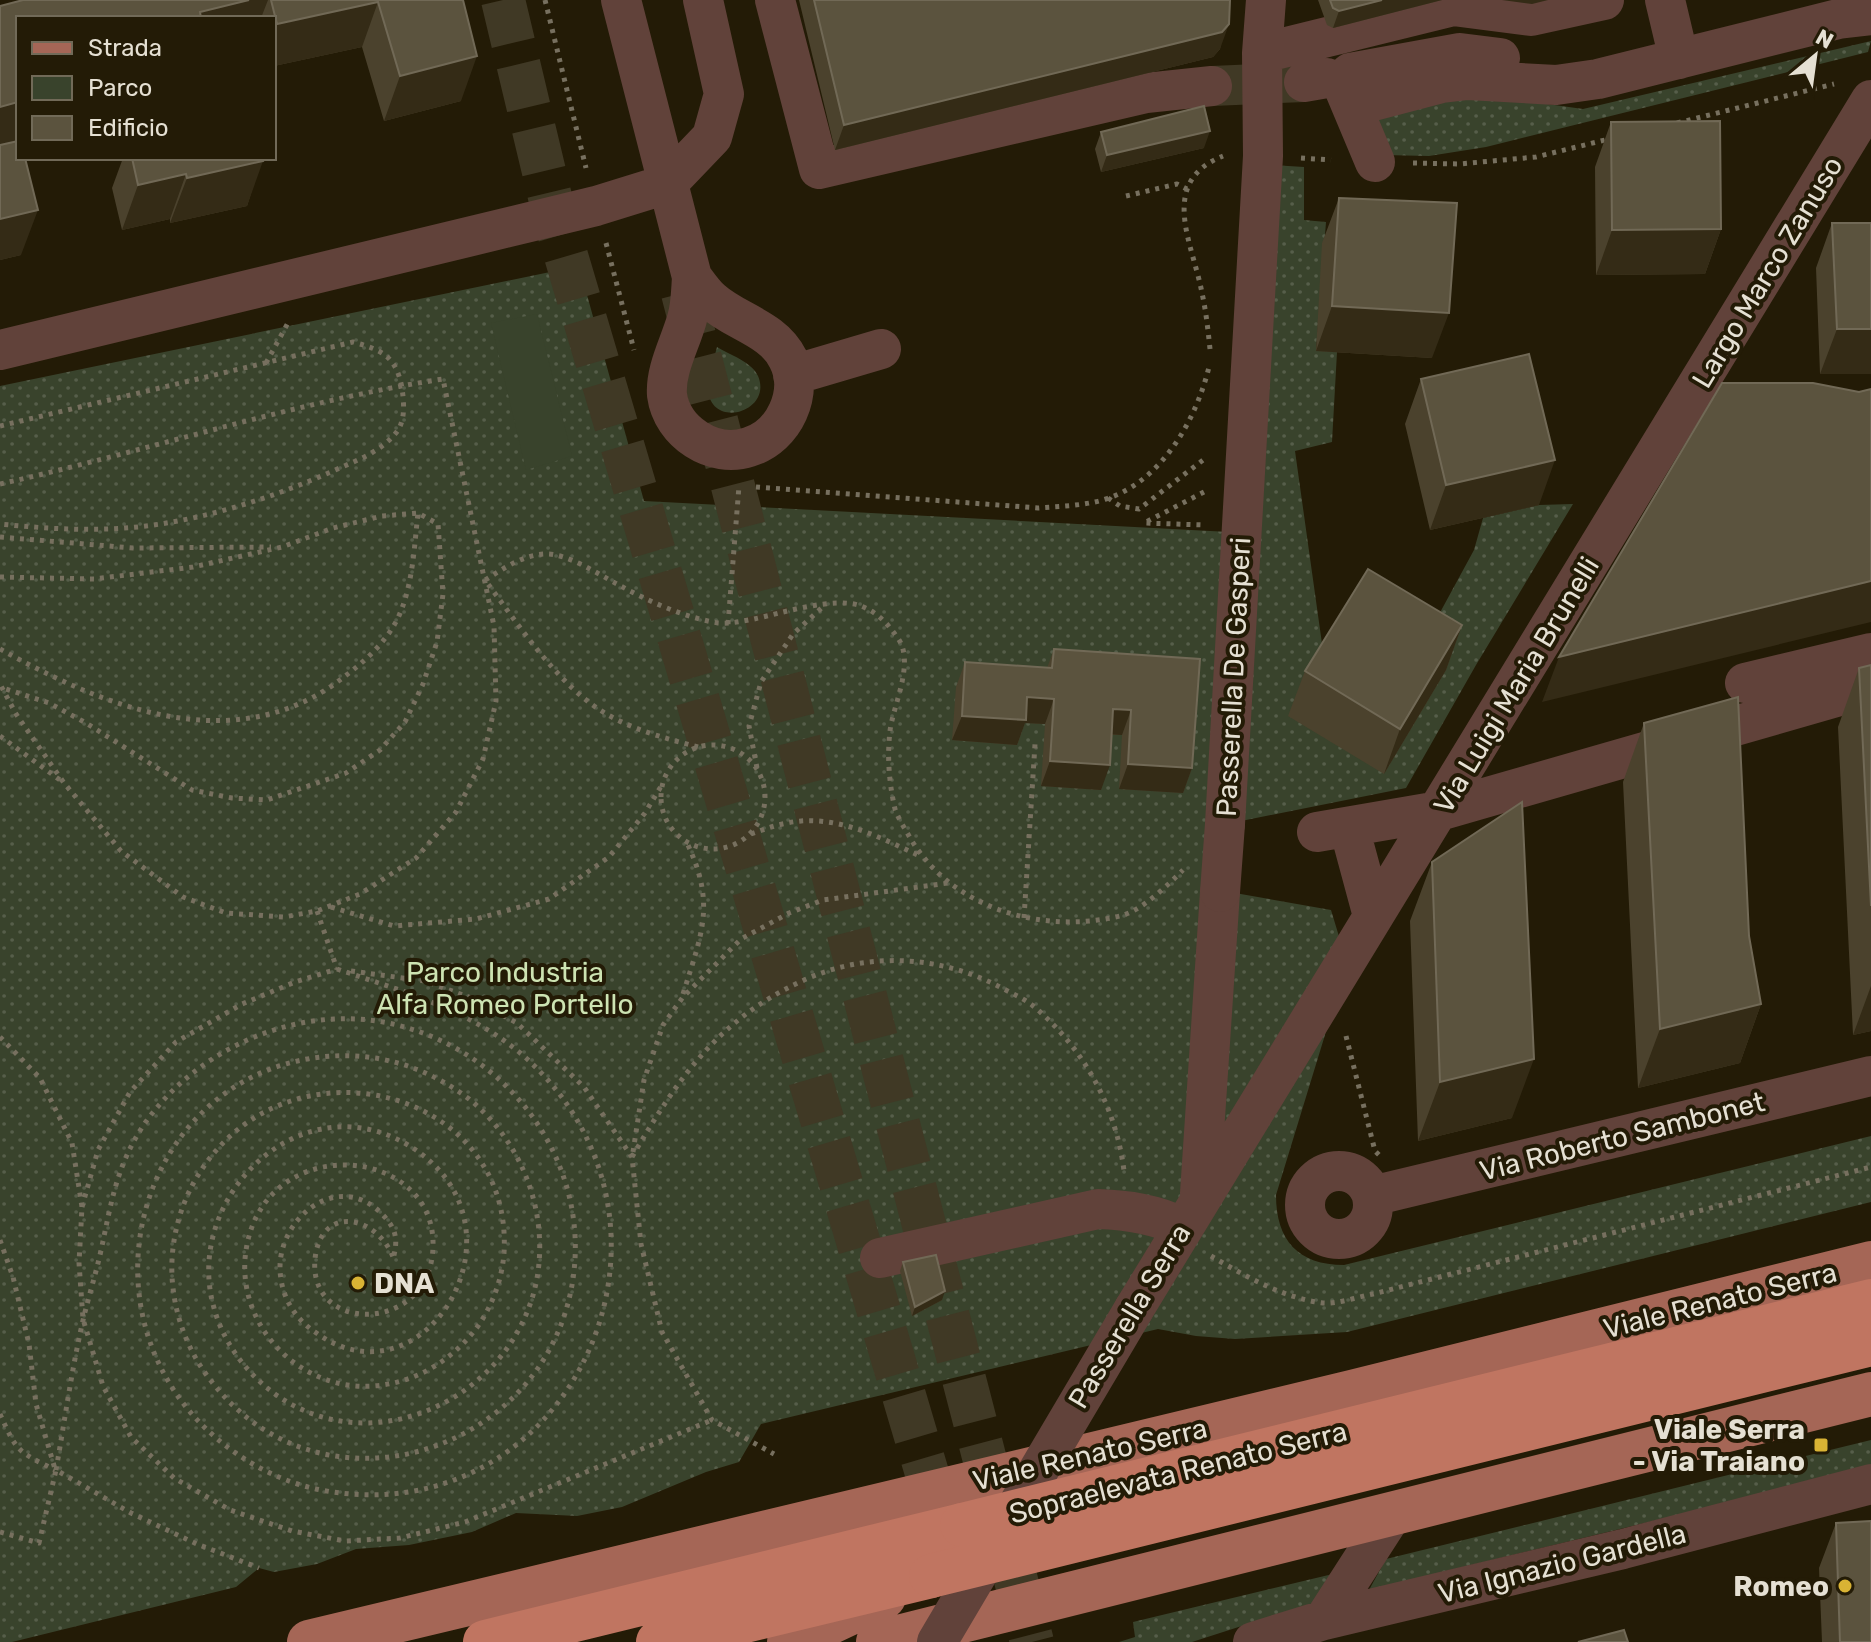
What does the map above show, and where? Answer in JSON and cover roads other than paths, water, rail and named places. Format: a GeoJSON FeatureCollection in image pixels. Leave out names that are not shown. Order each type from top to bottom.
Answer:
{"type":"FeatureCollection","features":[{"type":"Feature","properties":{"kind":"highway","name":"Sopraelevata Renato Serra"},"geometry":{"type":"LineString","coordinates":[[485,1642],[1871,1301]]}},
{"type":"Feature","properties":{"kind":"highway","name":"Sopraelevata Renato Serra"},"geometry":{"type":"LineString","coordinates":[[658,1642],[1871,1344]]}},
{"type":"Feature","properties":{"kind":"main road","name":"Viale Renato Serra"},"geometry":{"type":"LineString","coordinates":[[309,1642],[1871,1263]]}},
{"type":"Feature","properties":{"kind":"main road"},"geometry":{"type":"LineString","coordinates":[[1807,1278],[1843,1308],[1861,1343],[1849,1386],[1816,1408]]}},
{"type":"Feature","properties":{"kind":"main road"},"geometry":{"type":"LineString","coordinates":[[878,1642],[1871,1394]]}},
{"type":"Feature","properties":{"kind":"main road"},"geometry":{"type":"LineString","coordinates":[[426,1642],[636,1563],[962,1525]]}},
{"type":"Feature","properties":{"kind":"main road"},"geometry":{"type":"LineString","coordinates":[[789,1642],[931,1576]]}},
{"type":"Feature","properties":{"kind":"street"},"geometry":{"type":"LineString","coordinates":[[621,0],[692,277],[689,315],[667,376],[667,397],[674,417],[688,434],[706,445],[727,450],[748,448],[767,438],[785,418],[793,398],[793,375],[788,359],[763,332],[711,300],[692,277]]}},
{"type":"Feature","properties":{"kind":"street"},"geometry":{"type":"LineString","coordinates":[[0,350],[581,210],[667,184],[712,137],[724,94],[703,0]]}},
{"type":"Feature","properties":{"kind":"street"},"geometry":{"type":"LineString","coordinates":[[775,0],[819,169],[1146,93],[1212,86]]}},
{"type":"Feature","properties":{"kind":"street","name":"Passerella De Gasperi"},"geometry":{"type":"LineString","coordinates":[[1191,1212],[1225,824],[1263,156],[1262,53],[1266,0]]}},
{"type":"Feature","properties":{"kind":"street"},"geometry":{"type":"LineString","coordinates":[[1262,53],[1453,6],[1531,16],[1604,0]]}},
{"type":"Feature","properties":{"kind":"street"},"geometry":{"type":"LineString","coordinates":[[1665,0],[1679,59]]}},
{"type":"Feature","properties":{"kind":"street"},"geometry":{"type":"LineString","coordinates":[[1336,84],[1460,53],[1486,55],[1598,79],[1838,19],[1871,15]]}},
{"type":"Feature","properties":{"kind":"street"},"geometry":{"type":"LineString","coordinates":[[1323,38],[1375,162]]}},
{"type":"Feature","properties":{"kind":"street","name":"Largo Marco Zanuso"},"geometry":{"type":"LineString","coordinates":[[1685,407],[1864,85]]}},
{"type":"Feature","properties":{"kind":"street"},"geometry":{"type":"LineString","coordinates":[[793,375],[881,349]]}},
{"type":"Feature","properties":{"kind":"street","name":"Largo Marco Zanuso"},"geometry":{"type":"LineString","coordinates":[[1685,407],[1725,405]]}},
{"type":"Feature","properties":{"kind":"street","name":"Via Luigi Maria Brunelli"},"geometry":{"type":"LineString","coordinates":[[1339,972],[1685,407]]}},
{"type":"Feature","properties":{"kind":"street"},"geometry":{"type":"LineString","coordinates":[[1745,683],[1871,653]]}},
{"type":"Feature","properties":{"kind":"street"},"geometry":{"type":"LineString","coordinates":[[1373,916],[1333,829],[1439,811],[1871,687]]}},
{"type":"Feature","properties":{"kind":"street","name":"Passerella Serra"},"geometry":{"type":"LineString","coordinates":[[937,1642],[1191,1212],[1339,972]]}},
{"type":"Feature","properties":{"kind":"street","name":"Via Roberto Sambonet"},"geometry":{"type":"LineString","coordinates":[[1381,1179],[1871,1076]]}},
{"type":"Feature","properties":{"kind":"street"},"geometry":{"type":"LineString","coordinates":[[880,1258],[1098,1209],[1129,1210],[1162,1217],[1191,1212]]}},
{"type":"Feature","properties":{"kind":"street","name":"Via Ignazio Gardella"},"geometry":{"type":"LineString","coordinates":[[1253,1642],[1324,1620],[1623,1549],[1871,1484]]}},
{"type":"Feature","properties":{"kind":"street"},"geometry":{"type":"LineString","coordinates":[[1324,1620],[1391,1516]]}},
{"type":"Feature","properties":{"kind":"tunnel"},"geometry":{"type":"LineString","coordinates":[[503,0],[556,222],[977,1642]]}},
{"type":"Feature","properties":{"kind":"tunnel"},"geometry":{"type":"LineString","coordinates":[[1212,86],[1304,82]]}},
{"type":"Feature","properties":{"kind":"tunnel"},"geometry":{"type":"LineString","coordinates":[[683,293],[1032,1642]]}},
{"type":"Feature","properties":{"kind":"place","name":"DNA"},"geometry":{"type":"Point","coordinates":[358,1283]}},
{"type":"Feature","properties":{"kind":"place","name":"Viale Serra - Via Traiano"},"geometry":{"type":"Point","coordinates":[1821,1445]}},
{"type":"Feature","properties":{"kind":"place","name":"Romeo"},"geometry":{"type":"Point","coordinates":[1845,1586]}},
{"type":"Feature","properties":{"kind":"park label","name":"Parco Industria Alfa Romeo Portello"},"geometry":{"type":"Point","coordinates":[505,988]}}]}
